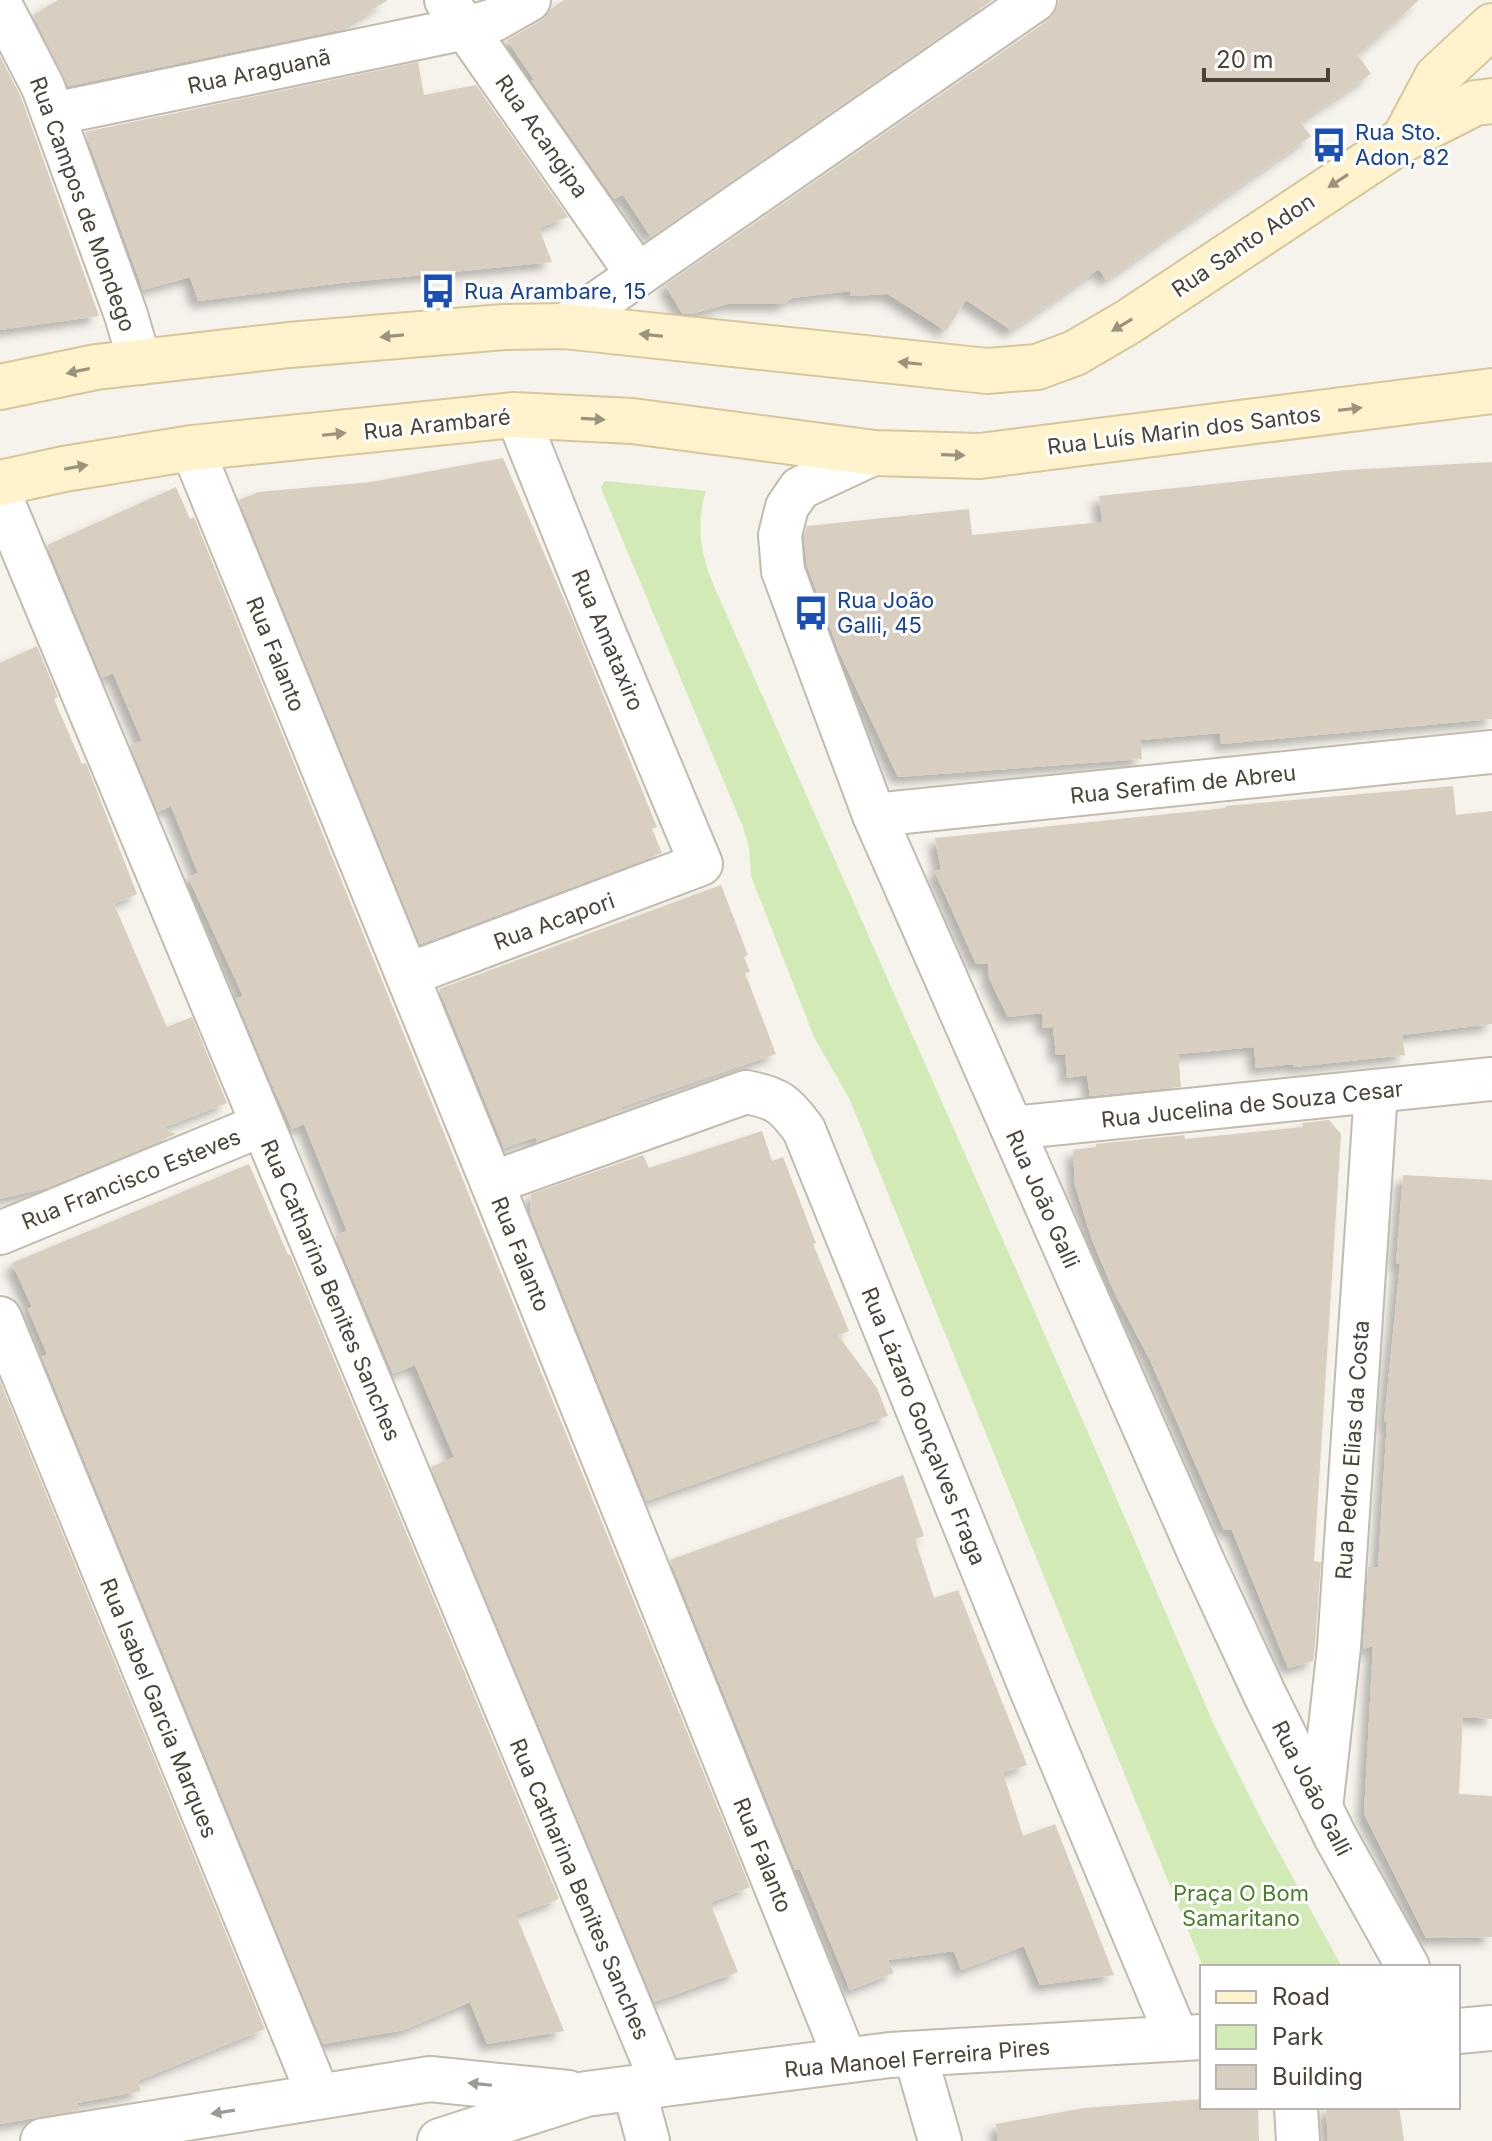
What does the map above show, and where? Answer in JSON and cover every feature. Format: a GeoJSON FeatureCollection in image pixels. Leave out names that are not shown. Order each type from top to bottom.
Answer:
{"type":"FeatureCollection","features":[{"type":"Feature","properties":{"kind":"main road"},"geometry":{"type":"LineString","coordinates":[[1404,139],[1437,77],[1492,26]]}},
{"type":"Feature","properties":{"kind":"main road","name":"Rua Santo Adon"},"geometry":{"type":"LineString","coordinates":[[564,326],[987,371],[1037,367],[1075,353],[1128,322],[1404,139],[1475,103],[1492,101]]}},
{"type":"Feature","properties":{"kind":"main road"},"geometry":{"type":"LineString","coordinates":[[0,387],[96,367],[289,345],[504,327],[564,326]]}},
{"type":"Feature","properties":{"kind":"main road","name":"Rua Luís Marin dos Santos"},"geometry":{"type":"LineString","coordinates":[[875,453],[980,456],[1492,391]]}},
{"type":"Feature","properties":{"kind":"main road","name":"Rua Arambaré"},"geometry":{"type":"LineString","coordinates":[[0,483],[192,448],[517,415],[632,421],[875,453]]}},
{"type":"Feature","properties":{"kind":"street","name":"Rua Araguanã"},"geometry":{"type":"LineString","coordinates":[[53,114],[456,14],[494,20],[529,0]]}},
{"type":"Feature","properties":{"kind":"street"},"geometry":{"type":"LineString","coordinates":[[564,326],[1035,0]]}},
{"type":"Feature","properties":{"kind":"street","name":"Rua Campos de Mondego"},"geometry":{"type":"LineString","coordinates":[[0,4],[43,87],[126,315],[140,363]]}},
{"type":"Feature","properties":{"kind":"street","name":"Rua Acangipa"},"geometry":{"type":"LineString","coordinates":[[456,14],[637,274]]}},
{"type":"Feature","properties":{"kind":"street","name":"Rua Amataxiro"},"geometry":{"type":"LineString","coordinates":[[517,415],[701,864]]}},
{"type":"Feature","properties":{"kind":"street","name":"Rua Falanto"},"geometry":{"type":"LineString","coordinates":[[192,448],[846,2061]]}},
{"type":"Feature","properties":{"kind":"street","name":"Rua João Galli"},"geometry":{"type":"LineString","coordinates":[[875,453],[800,488],[787,507],[780,535],[783,571],[874,815],[1201,1557],[1321,1808],[1407,1965]]}},
{"type":"Feature","properties":{"kind":"street","name":"Rua Catharina Benites Sanches"},"geometry":{"type":"LineString","coordinates":[[0,495],[262,1125],[648,2087],[648,2141]]}},
{"type":"Feature","properties":{"kind":"street","name":"Rua Serafim de Abreu"},"geometry":{"type":"LineString","coordinates":[[874,815],[1492,752]]}},
{"type":"Feature","properties":{"kind":"street","name":"Rua Acapori"},"geometry":{"type":"LineString","coordinates":[[407,975],[701,864]]}},
{"type":"Feature","properties":{"kind":"street","name":"Rua Jucelina de Souza Cesar"},"geometry":{"type":"LineString","coordinates":[[1012,1128],[1492,1079]]}},
{"type":"Feature","properties":{"kind":"street","name":"Rua Pedro Elias da Costa"},"geometry":{"type":"LineString","coordinates":[[1321,1808],[1339,1647],[1376,1091]]}},
{"type":"Feature","properties":{"kind":"street","name":"Rua Lázaro Gonçalves Fraga"},"geometry":{"type":"LineString","coordinates":[[492,1183],[746,1092],[786,1105],[804,1130],[1030,1687],[1189,2037]]}},
{"type":"Feature","properties":{"kind":"street","name":"Rua Francisco Esteves"},"geometry":{"type":"LineString","coordinates":[[0,1233],[262,1125]]}},
{"type":"Feature","properties":{"kind":"street","name":"Rua Isabel Garcia Marques"},"geometry":{"type":"LineString","coordinates":[[0,1318],[319,2097]]}},
{"type":"Feature","properties":{"kind":"street"},"geometry":{"type":"LineString","coordinates":[[1460,2031],[1492,2028]]}},
{"type":"Feature","properties":{"kind":"street","name":"Rua Manoel Ferreira Pires"},"geometry":{"type":"LineString","coordinates":[[440,2141],[586,2094],[915,2054],[1189,2037]]}},
{"type":"Feature","properties":{"kind":"street"},"geometry":{"type":"LineString","coordinates":[[915,2054],[940,2141]]}},
{"type":"Feature","properties":{"kind":"street","name":"Rua Manoel Ferreira Pires"},"geometry":{"type":"LineString","coordinates":[[43,2141],[430,2079],[586,2094]]}},
{"type":"Feature","properties":{"kind":"street"},"geometry":{"type":"LineString","coordinates":[[1296,2109],[1298,2141]]}},
{"type":"Feature","properties":{"kind":"green space","name":"Praça O Bom Samaritano"},"geometry":{"type":"Polygon","coordinates":[[[605,481],[706,491],[701,515],[701,538],[713,584],[1215,1727],[1263,1823],[1341,1965],[1202,1965],[850,1100],[814,1037],[751,876],[749,847],[743,827],[601,487],[605,481]]]}},
{"type":"Feature","properties":{"kind":"building"},"geometry":{"type":"Polygon","coordinates":[[[58,0],[388,0],[339,30],[68,86],[33,15],[58,0]]]}},
{"type":"Feature","properties":{"kind":"building"},"geometry":{"type":"Polygon","coordinates":[[[564,0],[993,0],[651,237],[623,195],[614,199],[531,80],[534,80],[507,40],[541,21],[564,0]]]}},
{"type":"Feature","properties":{"kind":"building"},"geometry":{"type":"Polygon","coordinates":[[[1059,0],[1419,0],[1358,55],[1371,74],[1300,122],[1311,136],[1106,280],[1099,269],[1011,330],[966,300],[946,331],[888,294],[851,296],[850,291],[792,298],[783,304],[728,304],[691,314],[682,313],[665,285],[1049,20],[1059,0]]]}},
{"type":"Feature","properties":{"kind":"building"},"geometry":{"type":"Polygon","coordinates":[[[0,56],[21,97],[99,316],[0,330],[0,56]]]}},
{"type":"Feature","properties":{"kind":"building"},"geometry":{"type":"Polygon","coordinates":[[[418,62],[424,95],[476,85],[568,217],[539,228],[552,262],[198,301],[190,277],[143,290],[85,132],[418,62]]]}},
{"type":"Feature","properties":{"kind":"building"},"geometry":{"type":"Polygon","coordinates":[[[503,458],[657,827],[652,829],[662,853],[420,944],[239,500],[258,492],[371,482],[503,458]]]}},
{"type":"Feature","properties":{"kind":"building"},"geometry":{"type":"Polygon","coordinates":[[[1492,462],[1492,719],[1221,744],[1220,733],[1140,740],[1142,759],[898,777],[840,654],[807,566],[804,537],[807,526],[969,509],[972,535],[1102,522],[1099,496],[1347,470],[1492,462]]]}},
{"type":"Feature","properties":{"kind":"building"},"geometry":{"type":"Polygon","coordinates":[[[176,487],[190,519],[194,517],[750,1887],[710,1903],[738,1972],[654,2002],[431,1467],[454,1457],[415,1365],[393,1374],[335,1236],[347,1231],[304,1124],[292,1129],[272,1085],[236,999],[243,996],[188,877],[198,873],[171,806],[158,812],[130,745],[142,741],[113,673],[102,678],[47,545],[176,487]]]}},
{"type":"Feature","properties":{"kind":"building"},"geometry":{"type":"Polygon","coordinates":[[[37,646],[58,697],[54,699],[82,764],[86,763],[137,894],[114,904],[167,1027],[192,1017],[227,1103],[163,1128],[176,1134],[46,1188],[0,1199],[0,663],[37,646]]]}},
{"type":"Feature","properties":{"kind":"building"},"geometry":{"type":"Polygon","coordinates":[[[1453,786],[1456,815],[1492,811],[1492,1024],[1402,1035],[1405,1055],[1256,1068],[1254,1047],[1178,1054],[1181,1087],[1090,1096],[1087,1075],[1067,1078],[1065,1054],[1056,1055],[1053,1027],[1043,1028],[1042,1013],[1008,1017],[989,978],[988,963],[976,964],[934,870],[941,870],[935,838],[1225,806],[1453,786]]]}},
{"type":"Feature","properties":{"kind":"building"},"geometry":{"type":"Polygon","coordinates":[[[721,885],[748,955],[744,957],[750,972],[745,973],[776,1054],[621,1107],[622,1111],[536,1142],[536,1137],[504,1148],[439,989],[721,885]]]}},
{"type":"Feature","properties":{"kind":"building"},"geometry":{"type":"Polygon","coordinates":[[[1329,1120],[1341,1134],[1314,1561],[1321,1562],[1315,1645],[1313,1661],[1288,1668],[1232,1530],[1224,1530],[1150,1360],[1114,1292],[1091,1237],[1075,1185],[1073,1150],[1096,1147],[1096,1144],[1184,1135],[1185,1139],[1303,1127],[1302,1123],[1329,1120]]]}},
{"type":"Feature","properties":{"kind":"building"},"geometry":{"type":"Polygon","coordinates":[[[762,1131],[772,1161],[783,1157],[816,1243],[813,1244],[849,1331],[838,1335],[877,1388],[888,1416],[646,1501],[530,1213],[531,1194],[643,1155],[649,1168],[762,1131]]]}},
{"type":"Feature","properties":{"kind":"building"},"geometry":{"type":"Polygon","coordinates":[[[249,1164],[290,1254],[559,1899],[516,1915],[564,2031],[487,2044],[470,2002],[404,2030],[323,2044],[42,1357],[47,1354],[28,1309],[32,1307],[12,1263],[249,1164]]]}},
{"type":"Feature","properties":{"kind":"building"},"geometry":{"type":"Polygon","coordinates":[[[1403,1175],[1492,1180],[1492,1719],[1463,1717],[1459,1794],[1492,1796],[1492,1937],[1426,1938],[1364,1814],[1373,1646],[1363,1649],[1368,1567],[1378,1567],[1387,1422],[1384,1422],[1400,1264],[1396,1263],[1403,1175]]]}},
{"type":"Feature","properties":{"kind":"building"},"geometry":{"type":"Polygon","coordinates":[[[0,1381],[265,2029],[137,2081],[141,2091],[77,2103],[80,2110],[0,2124],[0,1381]]]}},
{"type":"Feature","properties":{"kind":"building"},"geometry":{"type":"Polygon","coordinates":[[[903,1475],[924,1536],[915,1539],[934,1598],[958,1590],[1027,1765],[1003,1773],[1023,1836],[1055,1824],[1114,1975],[1040,1985],[1024,1946],[961,1970],[954,1951],[888,1960],[894,1973],[850,1990],[800,1869],[795,1870],[670,1560],[903,1475]]]}},
{"type":"Feature","properties":{"kind":"building"},"geometry":{"type":"Polygon","coordinates":[[[1200,2099],[1200,2109],[1258,2109],[1259,2141],[998,2141],[996,2124],[1084,2108],[1200,2099]]]}},
{"type":"Feature","properties":{"kind":"building"},"geometry":{"type":"Polygon","coordinates":[[[1326,2109],[1399,2109],[1404,2141],[1328,2141],[1326,2109]]]}},
{"type":"Feature","properties":{"kind":"place","name":"Rua Sto. Adon, 82"},"geometry":{"type":"Point","coordinates":[1329,145]}},
{"type":"Feature","properties":{"kind":"place","name":"Rua Arambare, 15"},"geometry":{"type":"Point","coordinates":[438,291]}},
{"type":"Feature","properties":{"kind":"place","name":"Rua João Galli, 45"},"geometry":{"type":"Point","coordinates":[811,613]}}]}
